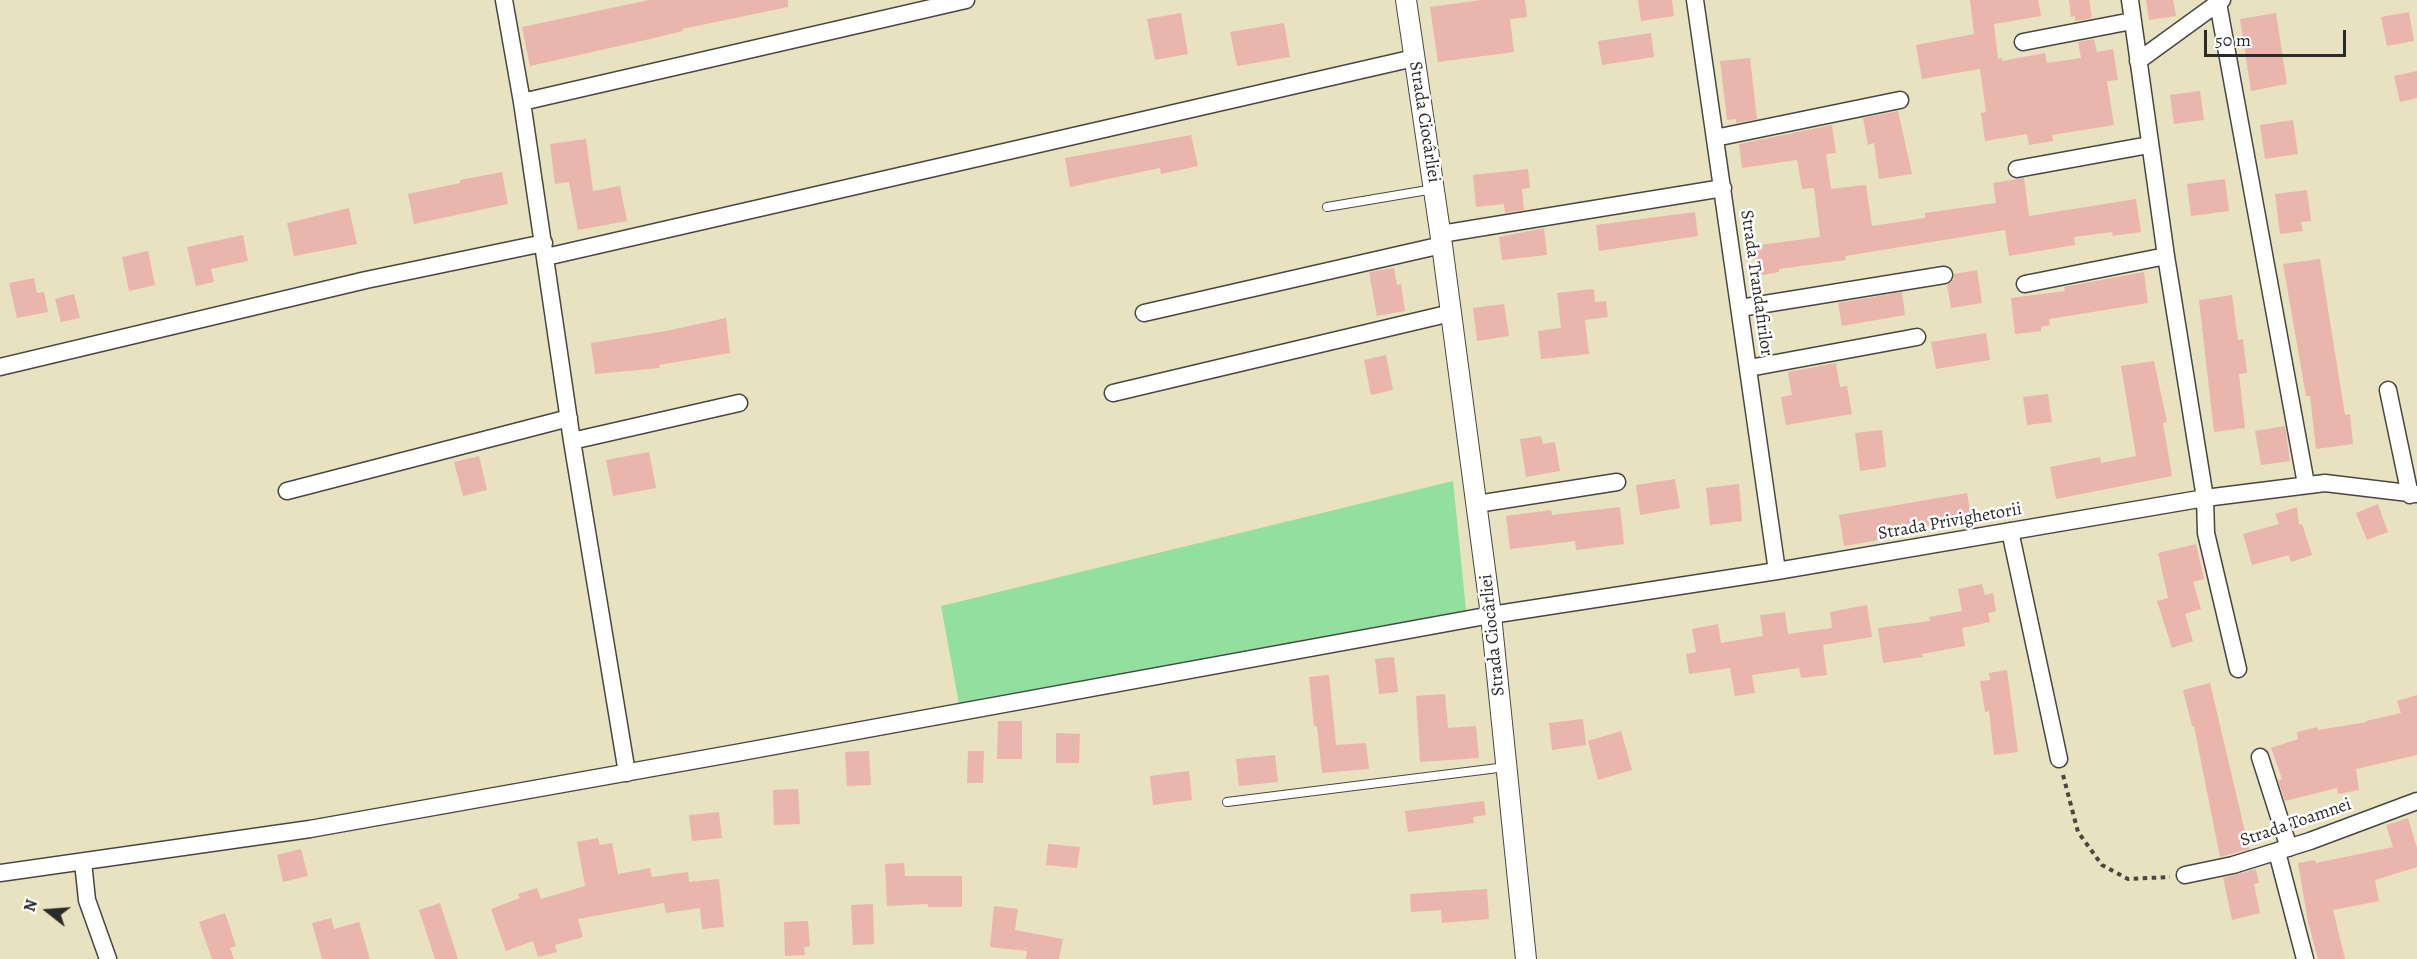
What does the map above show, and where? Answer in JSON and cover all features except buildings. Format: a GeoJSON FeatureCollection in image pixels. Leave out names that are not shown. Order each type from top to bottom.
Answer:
{"type":"FeatureCollection","features":[{"type":"Feature","properties":{"kind":"street"},"geometry":{"type":"LineString","coordinates":[[504,0],[522,102],[572,441],[627,773]]}},
{"type":"Feature","properties":{"kind":"street"},"geometry":{"type":"LineString","coordinates":[[522,102],[966,0]]}},
{"type":"Feature","properties":{"kind":"street","name":"Strada Trandafirilor"},"geometry":{"type":"LineString","coordinates":[[1695,0],[1777,571]]}},
{"type":"Feature","properties":{"kind":"street"},"geometry":{"type":"LineString","coordinates":[[2130,0],[2149,145],[2205,498],[2206,533],[2238,669]]}},
{"type":"Feature","properties":{"kind":"street","name":"Strada Ciocârliei"},"geometry":{"type":"LineString","coordinates":[[1409,1],[1414,58],[1442,239],[1491,615],[1526,959]]}},
{"type":"Feature","properties":{"kind":"street"},"geometry":{"type":"LineString","coordinates":[[2138,62],[2220,2],[2306,484]]}},
{"type":"Feature","properties":{"kind":"street"},"geometry":{"type":"LineString","coordinates":[[2023,42],[2132,21]]}},
{"type":"Feature","properties":{"kind":"street"},"geometry":{"type":"LineString","coordinates":[[0,367],[366,280],[544,250],[1414,58]]}},
{"type":"Feature","properties":{"kind":"street"},"geometry":{"type":"LineString","coordinates":[[1715,138],[1900,100]]}},
{"type":"Feature","properties":{"kind":"street"},"geometry":{"type":"LineString","coordinates":[[2017,169],[2149,145]]}},
{"type":"Feature","properties":{"kind":"street"},"geometry":{"type":"LineString","coordinates":[[1144,313],[1442,239],[1723,188]]}},
{"type":"Feature","properties":{"kind":"street"},"geometry":{"type":"LineString","coordinates":[[2025,284],[2166,256]]}},
{"type":"Feature","properties":{"kind":"street"},"geometry":{"type":"LineString","coordinates":[[1740,308],[1944,275]]}},
{"type":"Feature","properties":{"kind":"street"},"geometry":{"type":"LineString","coordinates":[[1113,393],[1451,313]]}},
{"type":"Feature","properties":{"kind":"street"},"geometry":{"type":"LineString","coordinates":[[1749,368],[1917,337]]}},
{"type":"Feature","properties":{"kind":"street"},"geometry":{"type":"LineString","coordinates":[[2388,390],[2413,494]]}},
{"type":"Feature","properties":{"kind":"street"},"geometry":{"type":"LineString","coordinates":[[572,441],[739,403]]}},
{"type":"Feature","properties":{"kind":"street"},"geometry":{"type":"LineString","coordinates":[[287,491],[569,418]]}},
{"type":"Feature","properties":{"kind":"street"},"geometry":{"type":"LineString","coordinates":[[1477,504],[1617,482]]}},
{"type":"Feature","properties":{"kind":"street","name":"Strada Privighetorii"},"geometry":{"type":"LineString","coordinates":[[0,873],[310,829],[1491,615],[1777,571],[2205,498],[2306,484],[2342,485],[2413,494]]}},
{"type":"Feature","properties":{"kind":"street"},"geometry":{"type":"LineString","coordinates":[[2010,531],[2059,759]]}},
{"type":"Feature","properties":{"kind":"street"},"geometry":{"type":"LineString","coordinates":[[2260,757],[2283,850],[2305,959]]}},
{"type":"Feature","properties":{"kind":"street","name":"Strada Toamnei"},"geometry":{"type":"LineString","coordinates":[[2185,875],[2233,865],[2283,850],[2417,801]]}},
{"type":"Feature","properties":{"kind":"street"},"geometry":{"type":"LineString","coordinates":[[83,862],[87,900],[108,959]]}},
{"type":"Feature","properties":{"kind":"lane"},"geometry":{"type":"LineString","coordinates":[[1327,207],[1434,188]]}},
{"type":"Feature","properties":{"kind":"lane"},"geometry":{"type":"LineString","coordinates":[[1227,802],[1506,766]]}},
{"type":"Feature","properties":{"kind":"path"},"geometry":{"type":"LineString","coordinates":[[2059,759],[2078,832],[2102,865],[2128,879],[2185,875]]}},
{"type":"Feature","properties":{"kind":"green space"},"geometry":{"type":"Polygon","coordinates":[[[1453,481],[1466,610],[959,704],[941,606],[1453,481]]]}}]}
